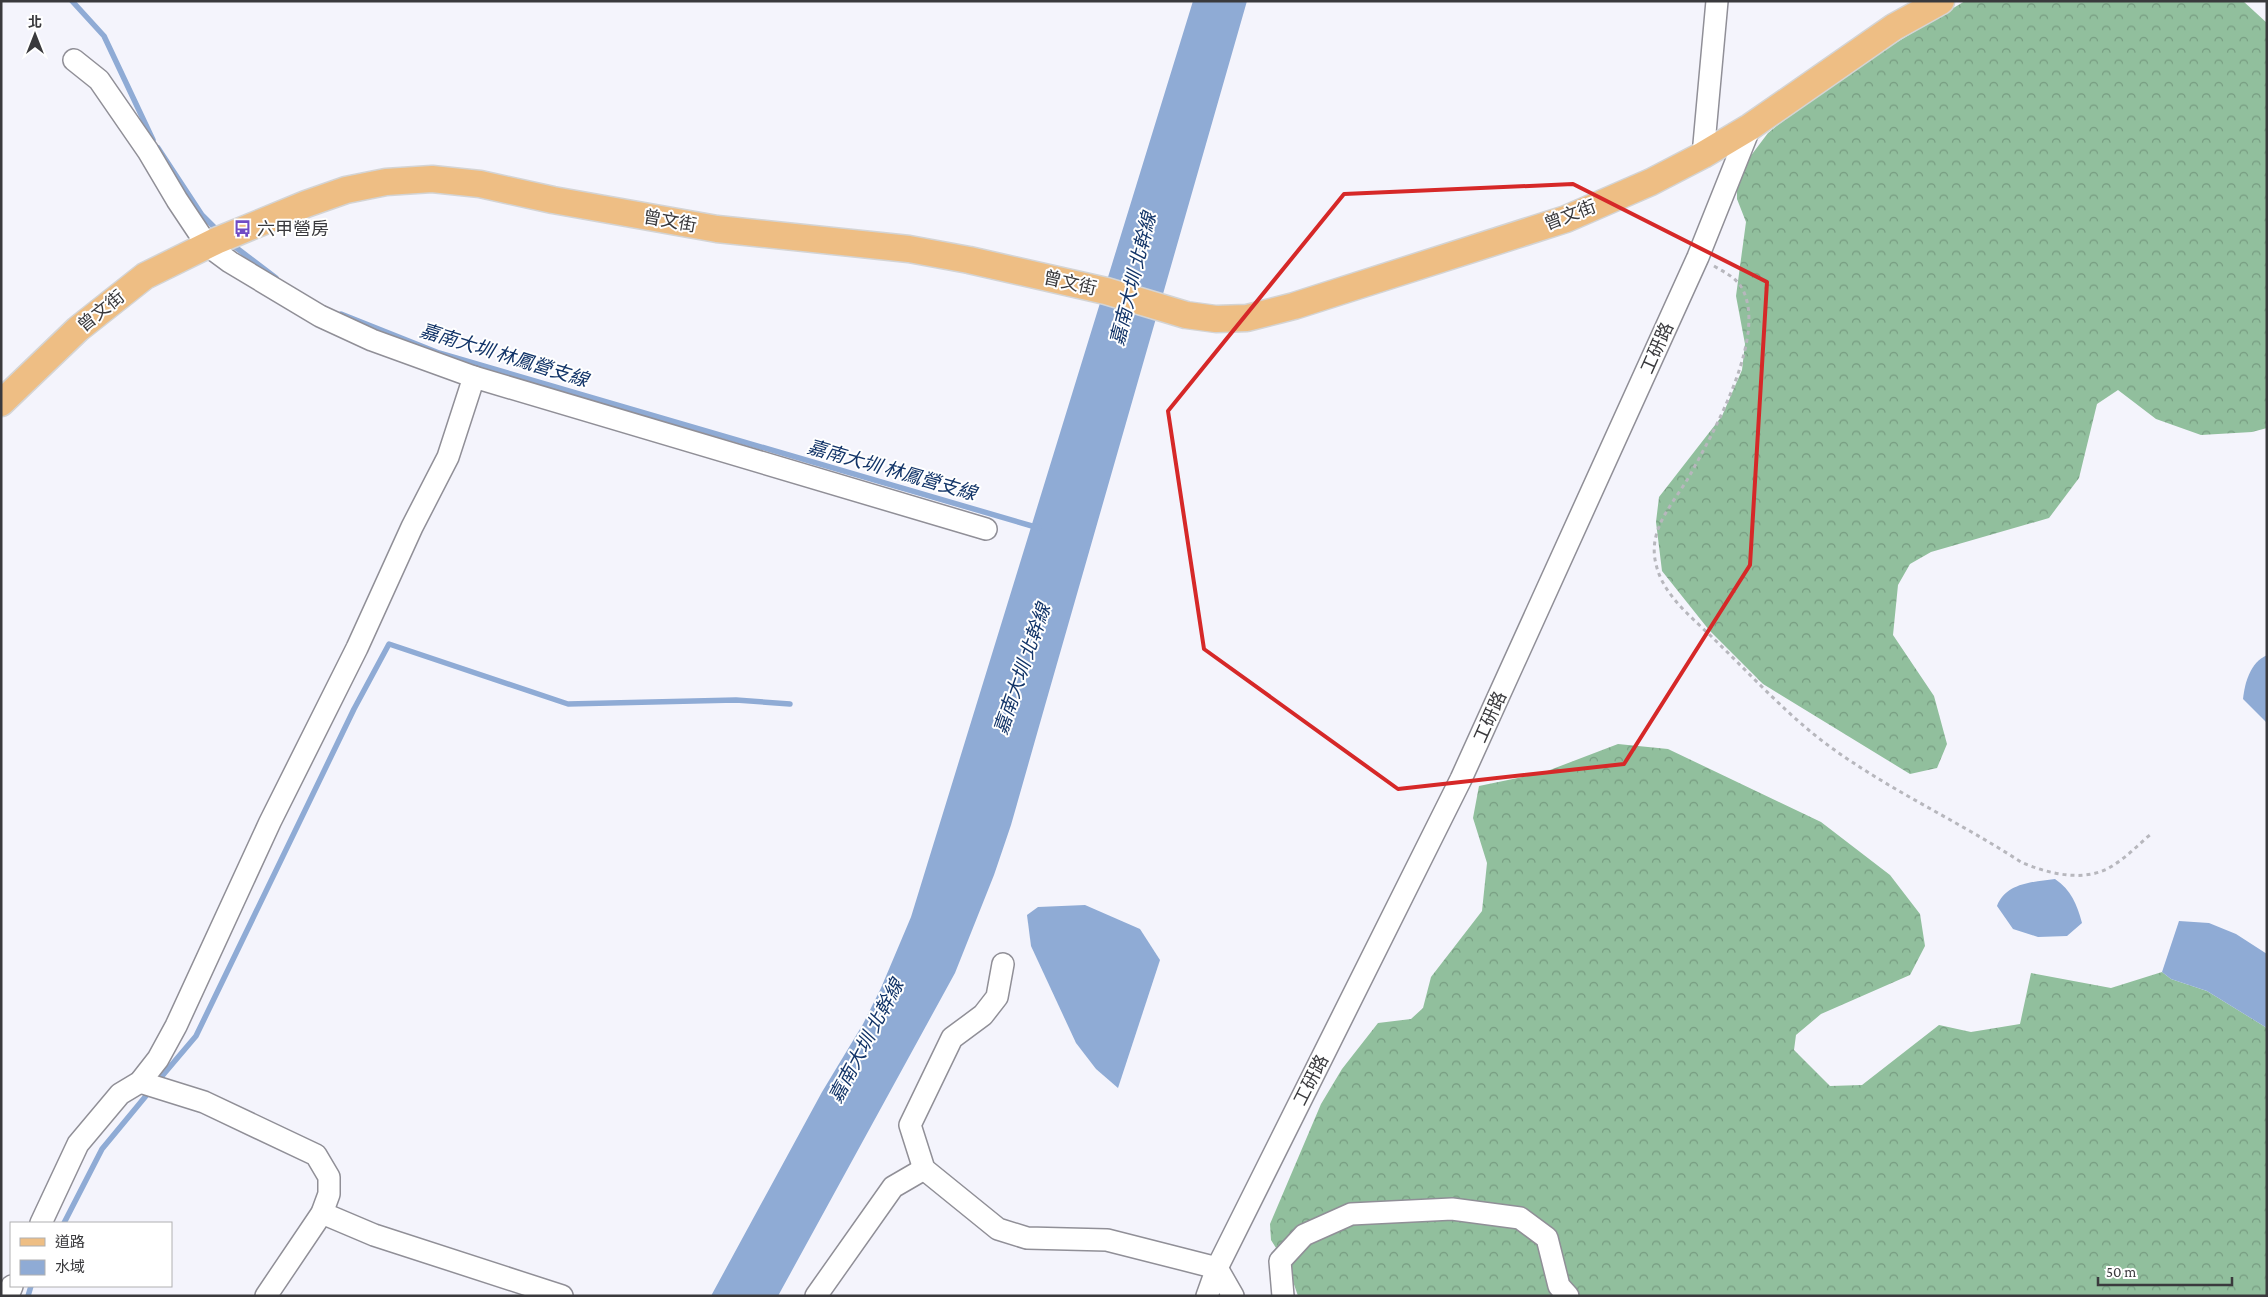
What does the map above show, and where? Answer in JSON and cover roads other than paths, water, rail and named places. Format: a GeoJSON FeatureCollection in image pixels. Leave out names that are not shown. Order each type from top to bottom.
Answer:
{"type":"FeatureCollection","features":[{"type":"Feature","properties":{"kind":"main road","name":"曾文街"},"geometry":{"type":"LineString","coordinates":[[1,403],[78,330],[145,276],[211,243],[346,190],[386,182],[432,179],[480,184],[553,200],[717,229],[909,250],[969,260],[1106,291],[1186,315],[1216,319],[1248,318],[1294,306],[1566,219],[1651,182],[1703,155],[1750,127],[1894,27],[1940,1]]}},
{"type":"Feature","properties":{"kind":"street"},"geometry":{"type":"LineString","coordinates":[[1703,155],[1717,1]]}},
{"type":"Feature","properties":{"kind":"street"},"geometry":{"type":"LineString","coordinates":[[74,60],[99,80],[148,151],[177,200],[211,243],[230,262],[320,316],[372,340],[474,377],[986,529]]}},
{"type":"Feature","properties":{"kind":"street","name":"工研路"},"geometry":{"type":"LineString","coordinates":[[1207,1296],[1218,1268],[1461,780],[1698,257],[1750,127]]}},
{"type":"Feature","properties":{"kind":"street"},"geometry":{"type":"LineString","coordinates":[[41,1222],[78,1144],[120,1094],[140,1082],[158,1059],[176,1026],[270,822],[357,648],[412,527],[448,457],[474,377]]}},
{"type":"Feature","properties":{"kind":"street"},"geometry":{"type":"LineString","coordinates":[[1003,964],[997,997],[983,1015],[952,1038],[910,1125],[924,1170],[998,1229],[1027,1238],[1107,1240],[1218,1268],[1233,1296]]}},
{"type":"Feature","properties":{"kind":"street"},"geometry":{"type":"LineString","coordinates":[[140,1082],[204,1102],[316,1155],[329,1178],[329,1194],[322,1213],[266,1296]]}},
{"type":"Feature","properties":{"kind":"street"},"geometry":{"type":"LineString","coordinates":[[816,1296],[893,1187],[924,1170]]}},
{"type":"Feature","properties":{"kind":"street"},"geometry":{"type":"LineString","coordinates":[[1283,1296],[1280,1261],[1304,1235],[1351,1214],[1452,1209],[1520,1218],[1547,1238],[1559,1286],[1568,1296]]}},
{"type":"Feature","properties":{"kind":"street"},"geometry":{"type":"LineString","coordinates":[[322,1213],[374,1235],[562,1296]]}},
{"type":"Feature","properties":{"kind":"water","name":"嘉南大圳 北幹線"},"geometry":{"type":"Polygon","coordinates":[[[1193,1],[1247,1],[1011,825],[994,875],[955,973],[778,1296],[711,1296],[822,1092],[863,1024],[881,988],[911,917],[1193,1]]]}},
{"type":"Feature","properties":{"kind":"water"},"geometry":{"type":"Polygon","coordinates":[[[2267,655],[2267,723],[2243,699],[2245,686],[2252,668],[2261,658],[2267,655]]]}},
{"type":"Feature","properties":{"kind":"water"},"geometry":{"type":"Polygon","coordinates":[[[2055,879],[2061,883],[2073,898],[2082,923],[2067,936],[2038,937],[2013,929],[1997,906],[2001,898],[2013,888],[2021,885],[2055,879]]]}},
{"type":"Feature","properties":{"kind":"water"},"geometry":{"type":"Polygon","coordinates":[[[1085,905],[1140,929],[1160,960],[1118,1088],[1096,1069],[1076,1043],[1031,946],[1027,915],[1038,907],[1085,905]]]}},
{"type":"Feature","properties":{"kind":"water"},"geometry":{"type":"Polygon","coordinates":[[[2179,921],[2209,923],[2236,934],[2267,954],[2267,1028],[2207,991],[2171,979],[2162,972],[2179,921]]]}},
{"type":"Feature","properties":{"kind":"waterway","name":"嘉南大圳 林鳳營支線"},"geometry":{"type":"LineString","coordinates":[[72,1],[104,36],[153,140]]}},
{"type":"Feature","properties":{"kind":"waterway","name":"嘉南大圳 林鳳營支線"},"geometry":{"type":"LineString","coordinates":[[158,148],[202,215],[218,231]]}},
{"type":"Feature","properties":{"kind":"waterway","name":"嘉南大圳 林鳳營支線"},"geometry":{"type":"LineString","coordinates":[[230,243],[276,278]]}},
{"type":"Feature","properties":{"kind":"waterway","name":"嘉南大圳 林鳳營支線"},"geometry":{"type":"LineString","coordinates":[[341,314],[439,353],[1039,528]]}},
{"type":"Feature","properties":{"kind":"waterway"},"geometry":{"type":"LineString","coordinates":[[157,1082],[196,1036],[354,709],[389,644],[568,704],[736,700],[790,704]]}},
{"type":"Feature","properties":{"kind":"waterway"},"geometry":{"type":"LineString","coordinates":[[65,1222],[102,1149],[150,1091]]}},
{"type":"Feature","properties":{"kind":"waterway"},"geometry":{"type":"LineString","coordinates":[[28,1296],[31,1287]]}},
{"type":"Feature","properties":{"kind":"place","name":"六甲營房"},"geometry":{"type":"Point","coordinates":[243,229]}}]}
